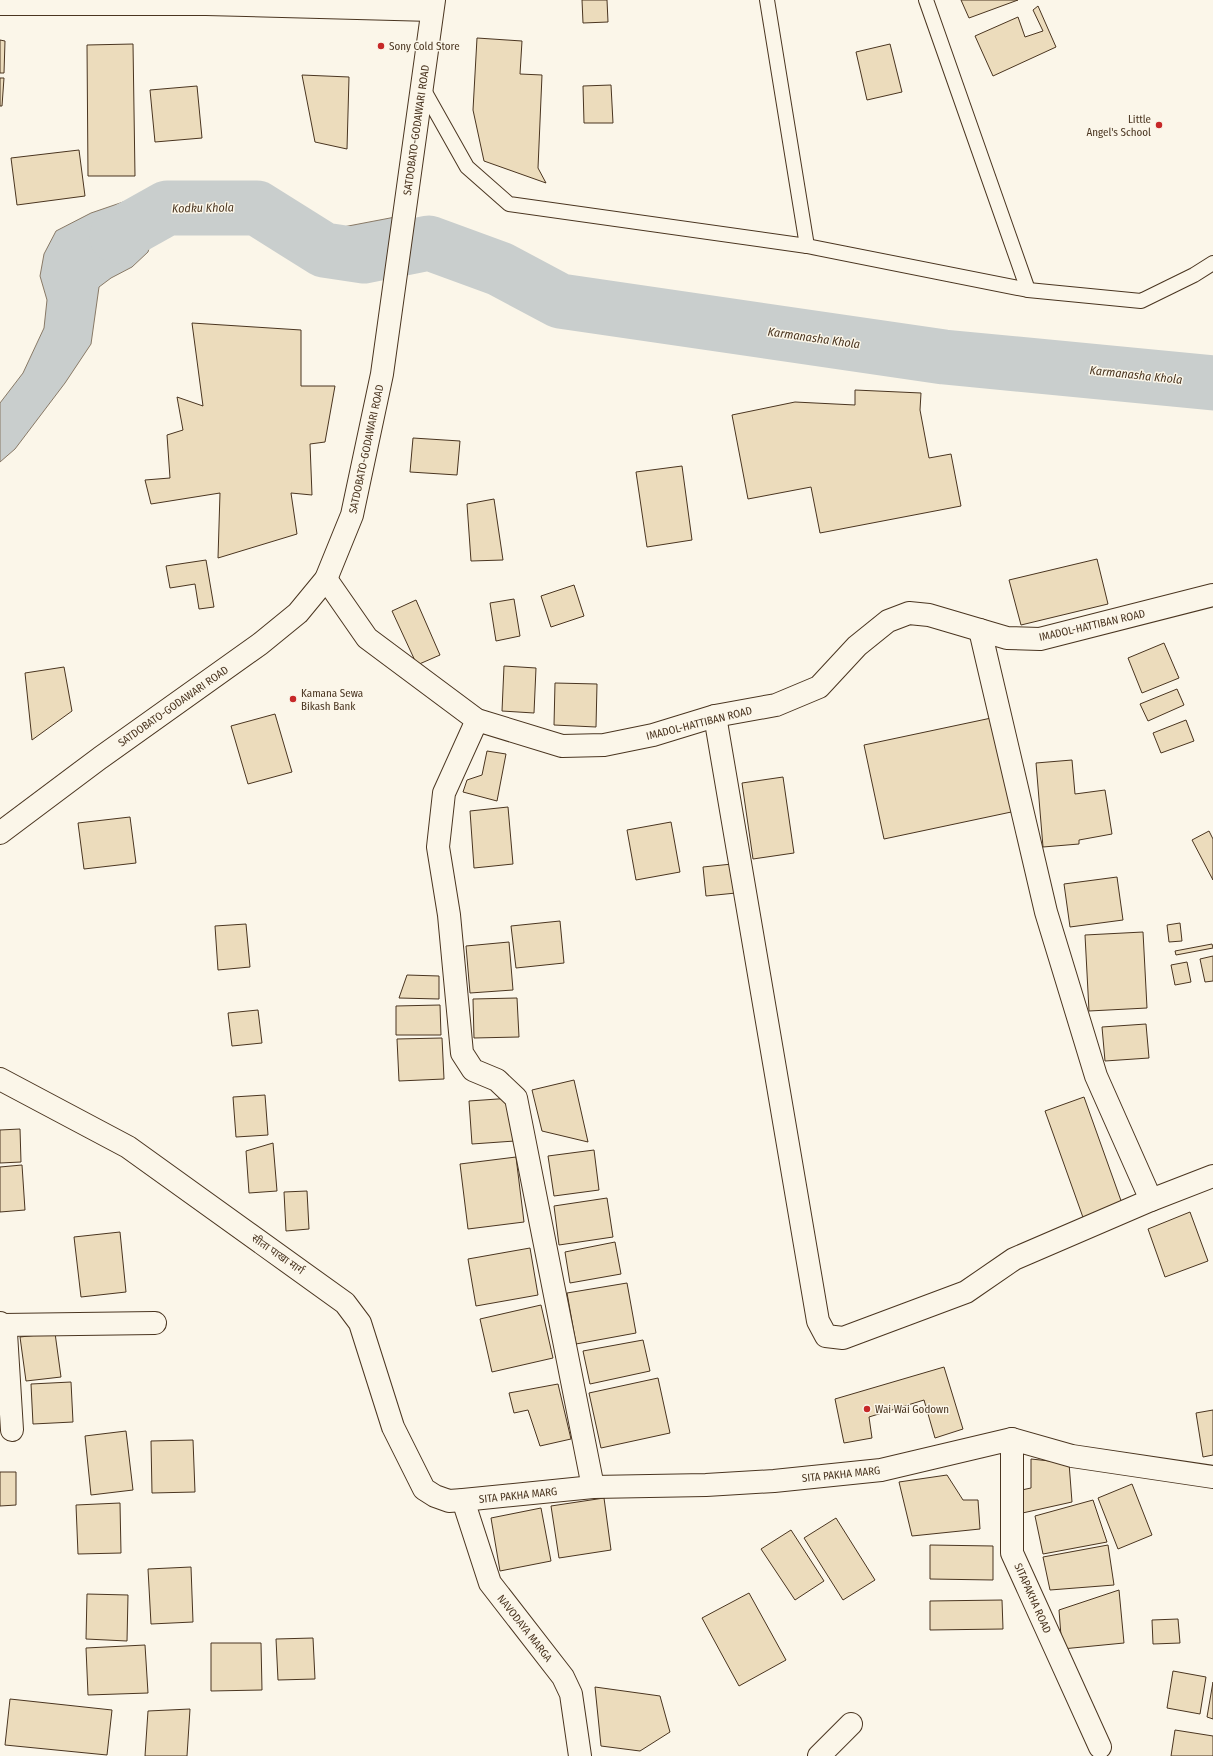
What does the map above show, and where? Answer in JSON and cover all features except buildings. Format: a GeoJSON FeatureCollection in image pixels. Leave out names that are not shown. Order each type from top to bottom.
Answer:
{"type":"FeatureCollection","features":[{"type":"Feature","properties":{"kind":"street"},"geometry":{"type":"LineString","coordinates":[[0,4],[433,5]]}},
{"type":"Feature","properties":{"kind":"street","name":"SATDOBATO-GODAWARI ROAD"},"geometry":{"type":"LineString","coordinates":[[0,833],[100,758],[260,644],[298,613],[326,579],[352,515],[382,374],[433,5]]}},
{"type":"Feature","properties":{"kind":"street","name":"IMADOL-HATTIBAN ROAD"},"geometry":{"type":"LineString","coordinates":[[326,579],[367,638],[478,720],[562,746],[604,745],[653,735],[715,716],[776,705],[819,686],[857,646],[888,621],[909,613],[929,615],[1007,638],[1040,639],[1213,595]]}},
{"type":"Feature","properties":{"kind":"street"},"geometry":{"type":"LineString","coordinates":[[980,630],[1046,912],[1096,1076],[1151,1200]]}},
{"type":"Feature","properties":{"kind":"street"},"geometry":{"type":"LineString","coordinates":[[715,716],[818,1321],[826,1336],[843,1338],[966,1292],[1014,1259],[1151,1200],[1213,1176]]}},
{"type":"Feature","properties":{"kind":"street"},"geometry":{"type":"LineString","coordinates":[[478,720],[444,793],[438,847],[449,915],[462,1053],[473,1070],[497,1080],[516,1098],[593,1487]]}},
{"type":"Feature","properties":{"kind":"street","name":"सीता पाखा मार्ग"},"geometry":{"type":"LineString","coordinates":[[0,1079],[128,1148],[345,1303],[360,1323],[393,1427],[424,1489],[435,1496],[449,1501],[463,1500]]}},
{"type":"Feature","properties":{"kind":"street"},"geometry":{"type":"LineString","coordinates":[[12,1430],[6,1333],[1,1324],[155,1322]]}},
{"type":"Feature","properties":{"kind":"street","name":"SITA PAKHA MARG"},"geometry":{"type":"LineString","coordinates":[[463,1500],[593,1487],[713,1485],[774,1481],[881,1470],[1012,1439],[1072,1456],[1213,1477]]}},
{"type":"Feature","properties":{"kind":"street","name":"SITAPAKHA ROAD"},"geometry":{"type":"LineString","coordinates":[[1012,1439],[1012,1552],[1100,1747]]}},
{"type":"Feature","properties":{"kind":"street","name":"NAVODAYA MARGA"},"geometry":{"type":"LineString","coordinates":[[463,1500],[490,1584],[563,1677],[571,1694],[580,1756]]}},
{"type":"Feature","properties":{"kind":"street"},"geometry":{"type":"LineString","coordinates":[[819,1756],[851,1724]]}},
{"type":"Feature","properties":{"kind":"lane"},"geometry":{"type":"LineString","coordinates":[[767,0],[807,246]]}},
{"type":"Feature","properties":{"kind":"lane"},"geometry":{"type":"LineString","coordinates":[[926,0],[1028,290]]}},
{"type":"Feature","properties":{"kind":"lane"},"geometry":{"type":"LineString","coordinates":[[422,86],[466,167],[509,204],[807,246],[1028,290],[1141,301],[1194,275],[1213,263]]}},
{"type":"Feature","properties":{"kind":"shaded area"},"geometry":{"type":"Polygon","coordinates":[[[164,188],[251,191],[275,200],[312,221],[343,227],[411,214],[409,268],[330,263],[291,237],[264,215],[234,209],[204,207],[173,209],[157,220],[148,252],[132,267],[111,278],[99,287],[91,344],[65,383],[15,449],[0,462],[0,403],[23,373],[44,328],[47,300],[40,276],[44,254],[56,231],[91,213],[164,188]]]}},
{"type":"Feature","properties":{"kind":"waterway","name":"Karmanasha Khola"},"geometry":{"type":"LineString","coordinates":[[117,236],[167,208],[257,208],[324,250],[364,256],[429,243],[500,269],[560,301],[944,357],[1213,383]]}},
{"type":"Feature","properties":{"kind":"place","name":"Sony Cold Store"},"geometry":{"type":"Point","coordinates":[381,46]}},
{"type":"Feature","properties":{"kind":"place","name":"Little Angel's School"},"geometry":{"type":"Point","coordinates":[1159,125]}},
{"type":"Feature","properties":{"kind":"place","name":"Kamana Sewa Bikash Bank"},"geometry":{"type":"Point","coordinates":[293,699]}},
{"type":"Feature","properties":{"kind":"place","name":"Wai Wai Godown"},"geometry":{"type":"Point","coordinates":[867,1409]}},
{"type":"Feature","properties":{"kind":"water label","name":"Kodku Khola"},"geometry":{"type":"Point","coordinates":[203,208]}}]}
